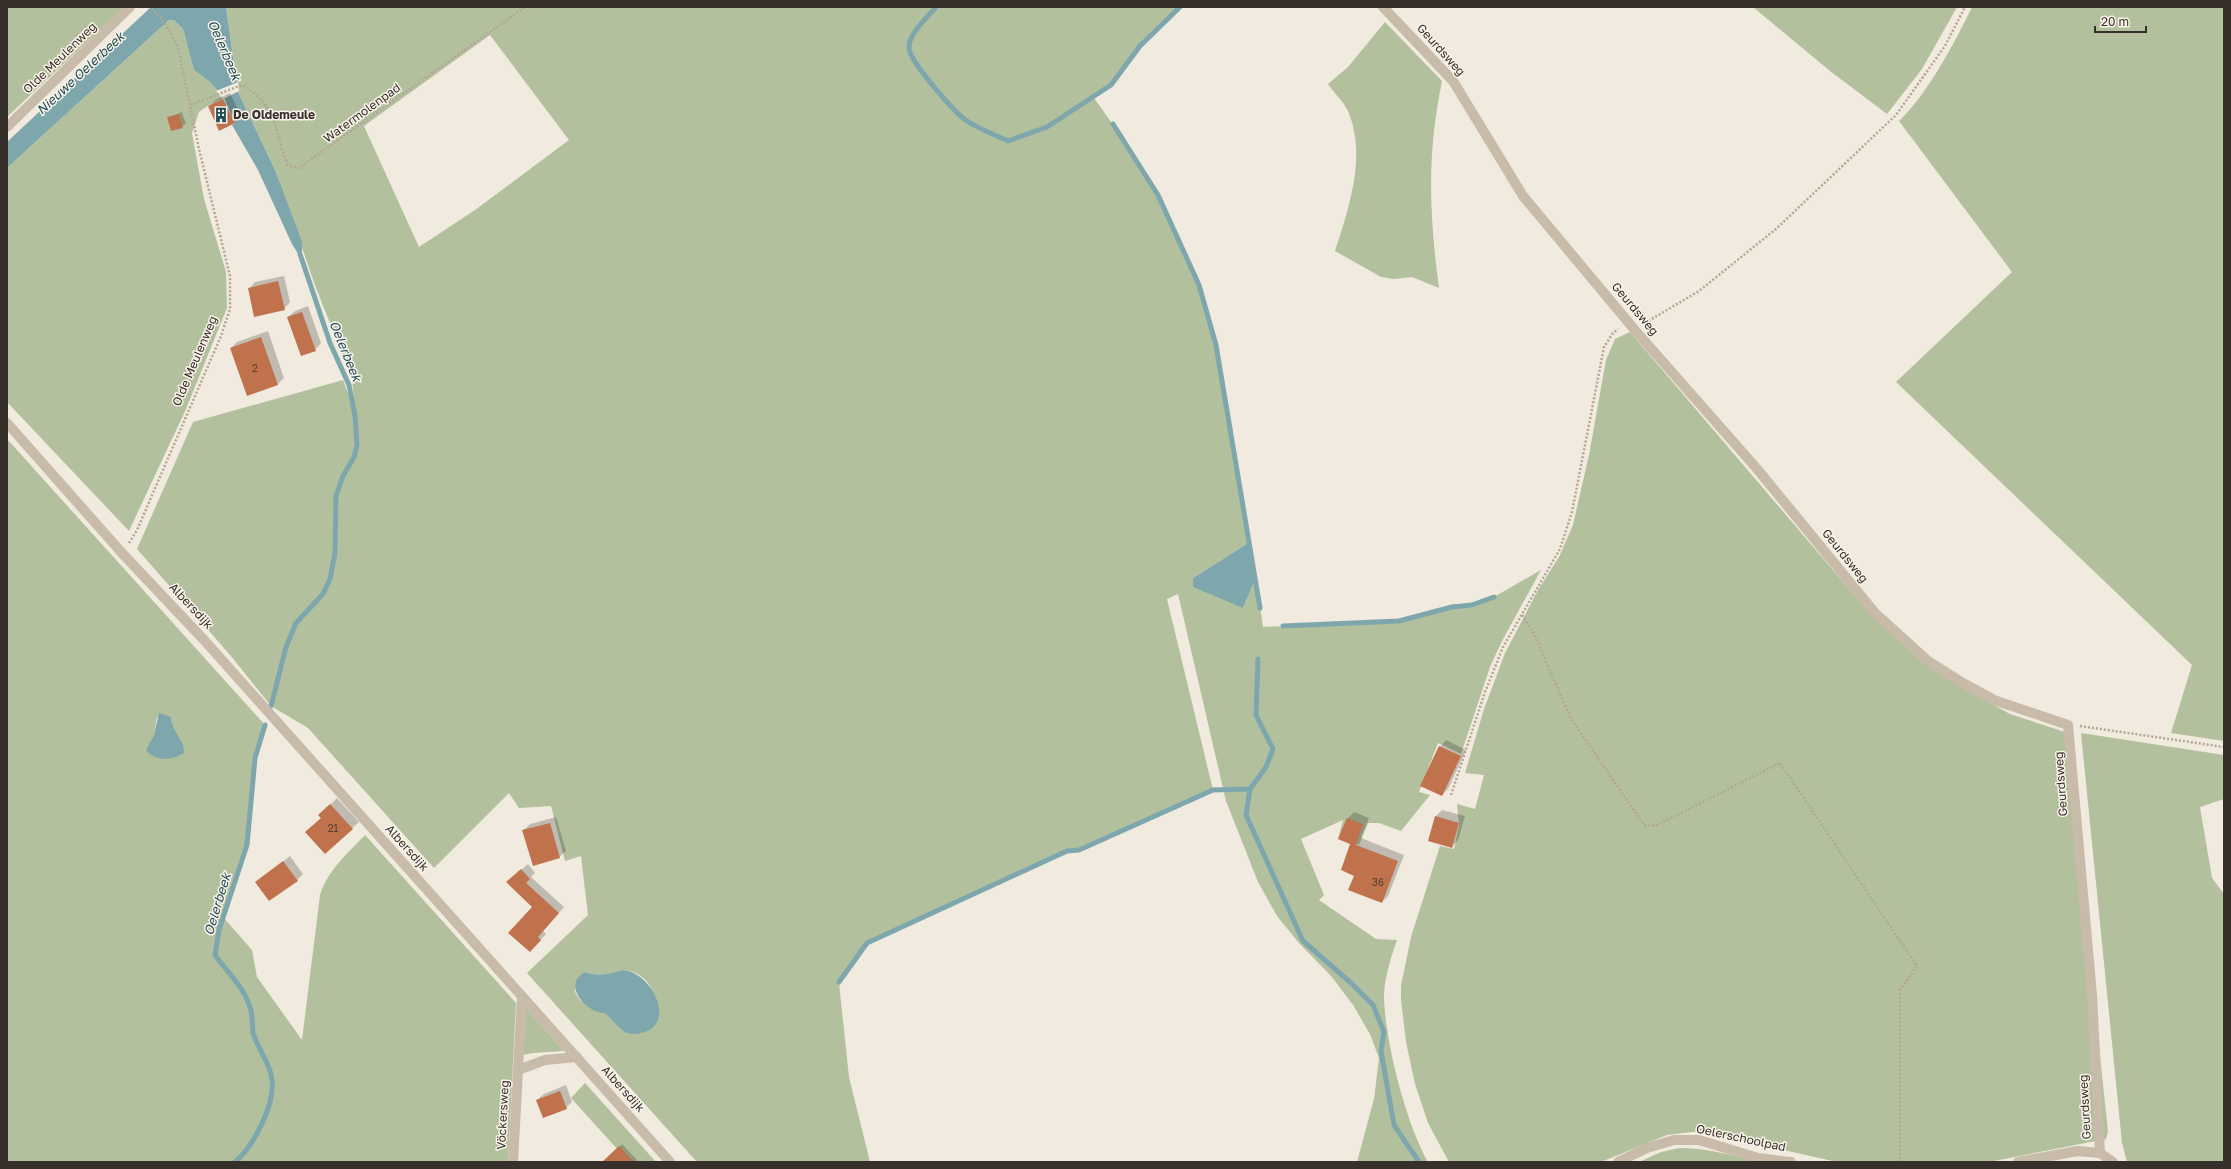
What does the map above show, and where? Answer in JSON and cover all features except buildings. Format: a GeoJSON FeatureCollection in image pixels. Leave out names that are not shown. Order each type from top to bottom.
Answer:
{"type":"FeatureCollection","features":[{"type":"Feature","properties":{"kind":"street","name":"Olde Meulenweg"},"geometry":{"type":"LineString","coordinates":[[7,127],[130,7]]}},
{"type":"Feature","properties":{"kind":"street","name":"Geurdsweg"},"geometry":{"type":"LineString","coordinates":[[1383,7],[1453,82],[1467,101],[1517,187],[1632,326],[1758,470],[1875,613],[1928,661],[1975,690],[1994,700],[2068,724],[2092,995],[2100,1153]]}},
{"type":"Feature","properties":{"kind":"street"},"geometry":{"type":"LineString","coordinates":[[7,423],[122,553]]}},
{"type":"Feature","properties":{"kind":"street","name":"Albersdijk"},"geometry":{"type":"LineString","coordinates":[[122,553],[204,640],[670,1162]]}},
{"type":"Feature","properties":{"kind":"street","name":"Vöckersweg"},"geometry":{"type":"LineString","coordinates":[[513,1162],[522,998]]}},
{"type":"Feature","properties":{"kind":"street","name":"Vöckersweg"},"geometry":{"type":"LineString","coordinates":[[518,1070],[545,1060],[577,1057]]}},
{"type":"Feature","properties":{"kind":"street","name":"Oelerschoolpad"},"geometry":{"type":"LineString","coordinates":[[1618,1162],[1647,1148],[1674,1140],[1699,1140],[1758,1158],[1791,1162]]}},
{"type":"Feature","properties":{"kind":"street"},"geometry":{"type":"LineString","coordinates":[[2018,1162],[2078,1151],[2100,1153],[2113,1162]]}},
{"type":"Feature","properties":{"kind":"path","name":"Olde Meulenweg"},"geometry":{"type":"LineString","coordinates":[[122,553],[137,530],[221,336],[230,309],[230,276],[178,47],[166,25],[151,7]]}},
{"type":"Feature","properties":{"kind":"path","name":"Watermolenpad"},"geometry":{"type":"LineString","coordinates":[[191,105],[239,86],[245,86],[266,103],[271,112],[288,165],[299,168],[525,7]]}},
{"type":"Feature","properties":{"kind":"path"},"geometry":{"type":"LineString","coordinates":[[1451,795],[1490,679],[1503,647],[1560,549],[1572,512],[1604,347],[1613,333],[1632,326],[1699,291],[1776,229],[1896,115],[1945,46],[1965,7]]}},
{"type":"Feature","properties":{"kind":"path"},"geometry":{"type":"LineString","coordinates":[[1522,615],[1533,632],[1570,717],[1644,825],[1655,826],[1780,763],[1916,966],[1900,990],[1900,1162]]}},
{"type":"Feature","properties":{"kind":"path"},"geometry":{"type":"LineString","coordinates":[[2068,724],[2224,747]]}},
{"type":"Feature","properties":{"kind":"green space"},"geometry":{"type":"Polygon","coordinates":[[[7,7],[124,7],[7,117],[7,7]]]}},
{"type":"Feature","properties":{"kind":"green space"},"geometry":{"type":"Polygon","coordinates":[[[226,7],[1180,7],[1140,46],[1111,85],[1094,98],[1136,157],[1158,195],[1199,285],[1216,345],[1250,542],[1193,578],[1243,608],[1256,577],[1263,627],[1399,621],[1452,607],[1472,605],[1494,597],[1541,570],[1502,641],[1490,667],[1461,754],[1438,743],[1419,792],[1430,795],[1401,831],[1379,823],[1368,823],[1359,845],[1338,839],[1343,820],[1301,839],[1324,895],[1319,900],[1376,939],[1397,940],[1386,980],[1384,994],[1385,1012],[1392,1056],[1404,1104],[1420,1146],[1428,1162],[1357,1162],[1374,1099],[1379,1058],[1370,1034],[1353,1005],[1332,977],[1299,943],[1277,916],[1258,882],[1226,801],[1178,594],[1167,599],[1213,790],[1079,850],[1067,851],[867,943],[839,983],[849,1077],[870,1162],[697,1162],[527,973],[588,915],[581,856],[565,861],[551,806],[519,808],[509,793],[434,868],[308,728],[271,706],[231,656],[137,549],[193,422],[343,380],[355,413],[352,378],[316,288],[275,170],[238,92],[226,7]],[[490,35],[364,126],[419,247],[475,210],[569,140],[490,35]],[[622,970],[600,975],[586,972],[576,984],[575,992],[580,1000],[604,1013],[625,1032],[651,988],[643,977],[631,971],[622,970]]]}},
{"type":"Feature","properties":{"kind":"green space"},"geometry":{"type":"Polygon","coordinates":[[[1753,7],[1957,7],[1922,69],[1887,114],[1830,71],[1753,7]]]}},
{"type":"Feature","properties":{"kind":"green space"},"geometry":{"type":"Polygon","coordinates":[[[1972,7],[2224,7],[2224,741],[2171,733],[2192,665],[1896,382],[2012,272],[1899,121],[1930,83],[1949,52],[1972,7]]]}},
{"type":"Feature","properties":{"kind":"green space"},"geometry":{"type":"Polygon","coordinates":[[[169,20],[174,20],[183,29],[194,70],[210,82],[224,98],[209,105],[199,112],[192,133],[204,199],[226,272],[227,308],[186,409],[129,531],[7,402],[7,168],[169,20]]]}},
{"type":"Feature","properties":{"kind":"green space"},"geometry":{"type":"Polygon","coordinates":[[[1385,22],[1442,81],[1434,133],[1431,184],[1433,235],[1439,288],[1412,277],[1394,279],[1381,277],[1335,251],[1346,217],[1354,181],[1356,145],[1348,111],[1328,84],[1348,67],[1385,22]]]}},
{"type":"Feature","properties":{"kind":"green space"},"geometry":{"type":"Polygon","coordinates":[[[1630,332],[1867,610],[1951,681],[2010,714],[2065,732],[2108,1131],[2106,1139],[1989,1162],[1837,1162],[1700,1131],[1667,1135],[1601,1162],[1449,1162],[1428,1123],[1415,1084],[1406,1042],[1401,1000],[1401,986],[1411,937],[1440,846],[1454,849],[1459,825],[1457,804],[1475,809],[1484,775],[1465,773],[1484,709],[1505,653],[1538,590],[1559,557],[1573,525],[1589,455],[1606,360],[1615,339],[1630,332]]]}},
{"type":"Feature","properties":{"kind":"green space"},"geometry":{"type":"Polygon","coordinates":[[[7,439],[265,725],[255,758],[247,845],[223,917],[252,950],[257,977],[302,1040],[320,895],[323,886],[333,870],[365,835],[516,1003],[508,1162],[7,1162],[7,439]],[[157,717],[154,735],[150,743],[179,739],[171,726],[157,717]]]}},
{"type":"Feature","properties":{"kind":"green space"},"geometry":{"type":"Polygon","coordinates":[[[2081,733],[2224,755],[2224,799],[2200,807],[2212,878],[2224,894],[2224,1162],[2127,1162],[2122,1143],[2081,733]]]}},
{"type":"Feature","properties":{"kind":"green space"},"geometry":{"type":"Polygon","coordinates":[[[526,1008],[564,1051],[523,1055],[526,1008]]]}},
{"type":"Feature","properties":{"kind":"green space"},"geometry":{"type":"Polygon","coordinates":[[[585,1083],[656,1162],[629,1162],[571,1098],[585,1083]]]}},
{"type":"Feature","properties":{"kind":"green space"},"geometry":{"type":"Polygon","coordinates":[[[1679,1148],[1729,1154],[1758,1162],[1639,1162],[1661,1152],[1679,1148]]]}},
{"type":"Feature","properties":{"kind":"water"},"geometry":{"type":"Polygon","coordinates":[[[151,7],[226,7],[238,92],[275,170],[302,242],[302,260],[292,244],[258,170],[232,125],[235,123],[224,98],[210,82],[194,70],[183,29],[174,20],[169,20],[7,168],[7,142],[151,7]]]}},
{"type":"Feature","properties":{"kind":"water"},"geometry":{"type":"Polygon","coordinates":[[[1250,542],[1256,577],[1243,608],[1193,587],[1193,578],[1250,542]]]}},
{"type":"Feature","properties":{"kind":"water"},"geometry":{"type":"Polygon","coordinates":[[[159,713],[171,717],[173,727],[184,748],[184,753],[174,758],[164,759],[154,757],[146,750],[154,735],[159,713]]]}},
{"type":"Feature","properties":{"kind":"water"},"geometry":{"type":"Polygon","coordinates":[[[622,970],[632,972],[641,978],[650,986],[656,996],[659,1007],[659,1017],[654,1026],[645,1032],[638,1034],[627,1033],[618,1027],[604,1013],[590,1008],[578,996],[576,983],[579,977],[586,972],[600,975],[622,970]]]}},
{"type":"Feature","properties":{"kind":"pier"},"geometry":{"type":"Polygon","coordinates":[[[238,82],[239,91],[223,99],[216,91],[238,82]]]}},
{"type":"Feature","properties":{"kind":"waterway"},"geometry":{"type":"LineString","coordinates":[[936,7],[912,36],[909,47],[911,54],[933,86],[961,116],[977,127],[1008,141],[1047,127],[1111,85],[1140,46],[1180,7]]}},
{"type":"Feature","properties":{"kind":"waterway"},"geometry":{"type":"LineString","coordinates":[[1113,124],[1158,195],[1199,285],[1216,345],[1260,608]]}},
{"type":"Feature","properties":{"kind":"waterway","name":"Oelerbeek"},"geometry":{"type":"LineString","coordinates":[[271,706],[286,647],[296,623],[323,594],[330,579],[335,553],[336,496],[343,476],[354,457],[357,445],[355,416],[349,385],[330,343],[300,254]]}},
{"type":"Feature","properties":{"kind":"waterway"},"geometry":{"type":"LineString","coordinates":[[1283,626],[1399,621],[1452,607],[1472,605],[1494,597]]}},
{"type":"Feature","properties":{"kind":"waterway"},"geometry":{"type":"LineString","coordinates":[[839,982],[867,943],[1067,851],[1079,850],[1213,790],[1250,789],[1266,767],[1273,749],[1256,715],[1258,659]]}},
{"type":"Feature","properties":{"kind":"waterway","name":"Oelerbeek"},"geometry":{"type":"LineString","coordinates":[[235,1162],[250,1145],[263,1122],[271,1097],[272,1085],[270,1069],[253,1033],[252,1014],[249,1003],[241,988],[215,955],[219,930],[247,845],[255,758],[265,725]]}},
{"type":"Feature","properties":{"kind":"waterway"},"geometry":{"type":"LineString","coordinates":[[1250,789],[1246,815],[1303,941],[1351,983],[1373,1005],[1384,1032],[1381,1051],[1394,1125],[1419,1162]]}},
{"type":"Feature","properties":{"kind":"place","name":"De Oldemeule"},"geometry":{"type":"Point","coordinates":[221,115]}},
{"type":"Feature","properties":{"kind":"water label","name":"Nieuwe Oelerbeek"},"geometry":{"type":"Point","coordinates":[80,73]}}]}
